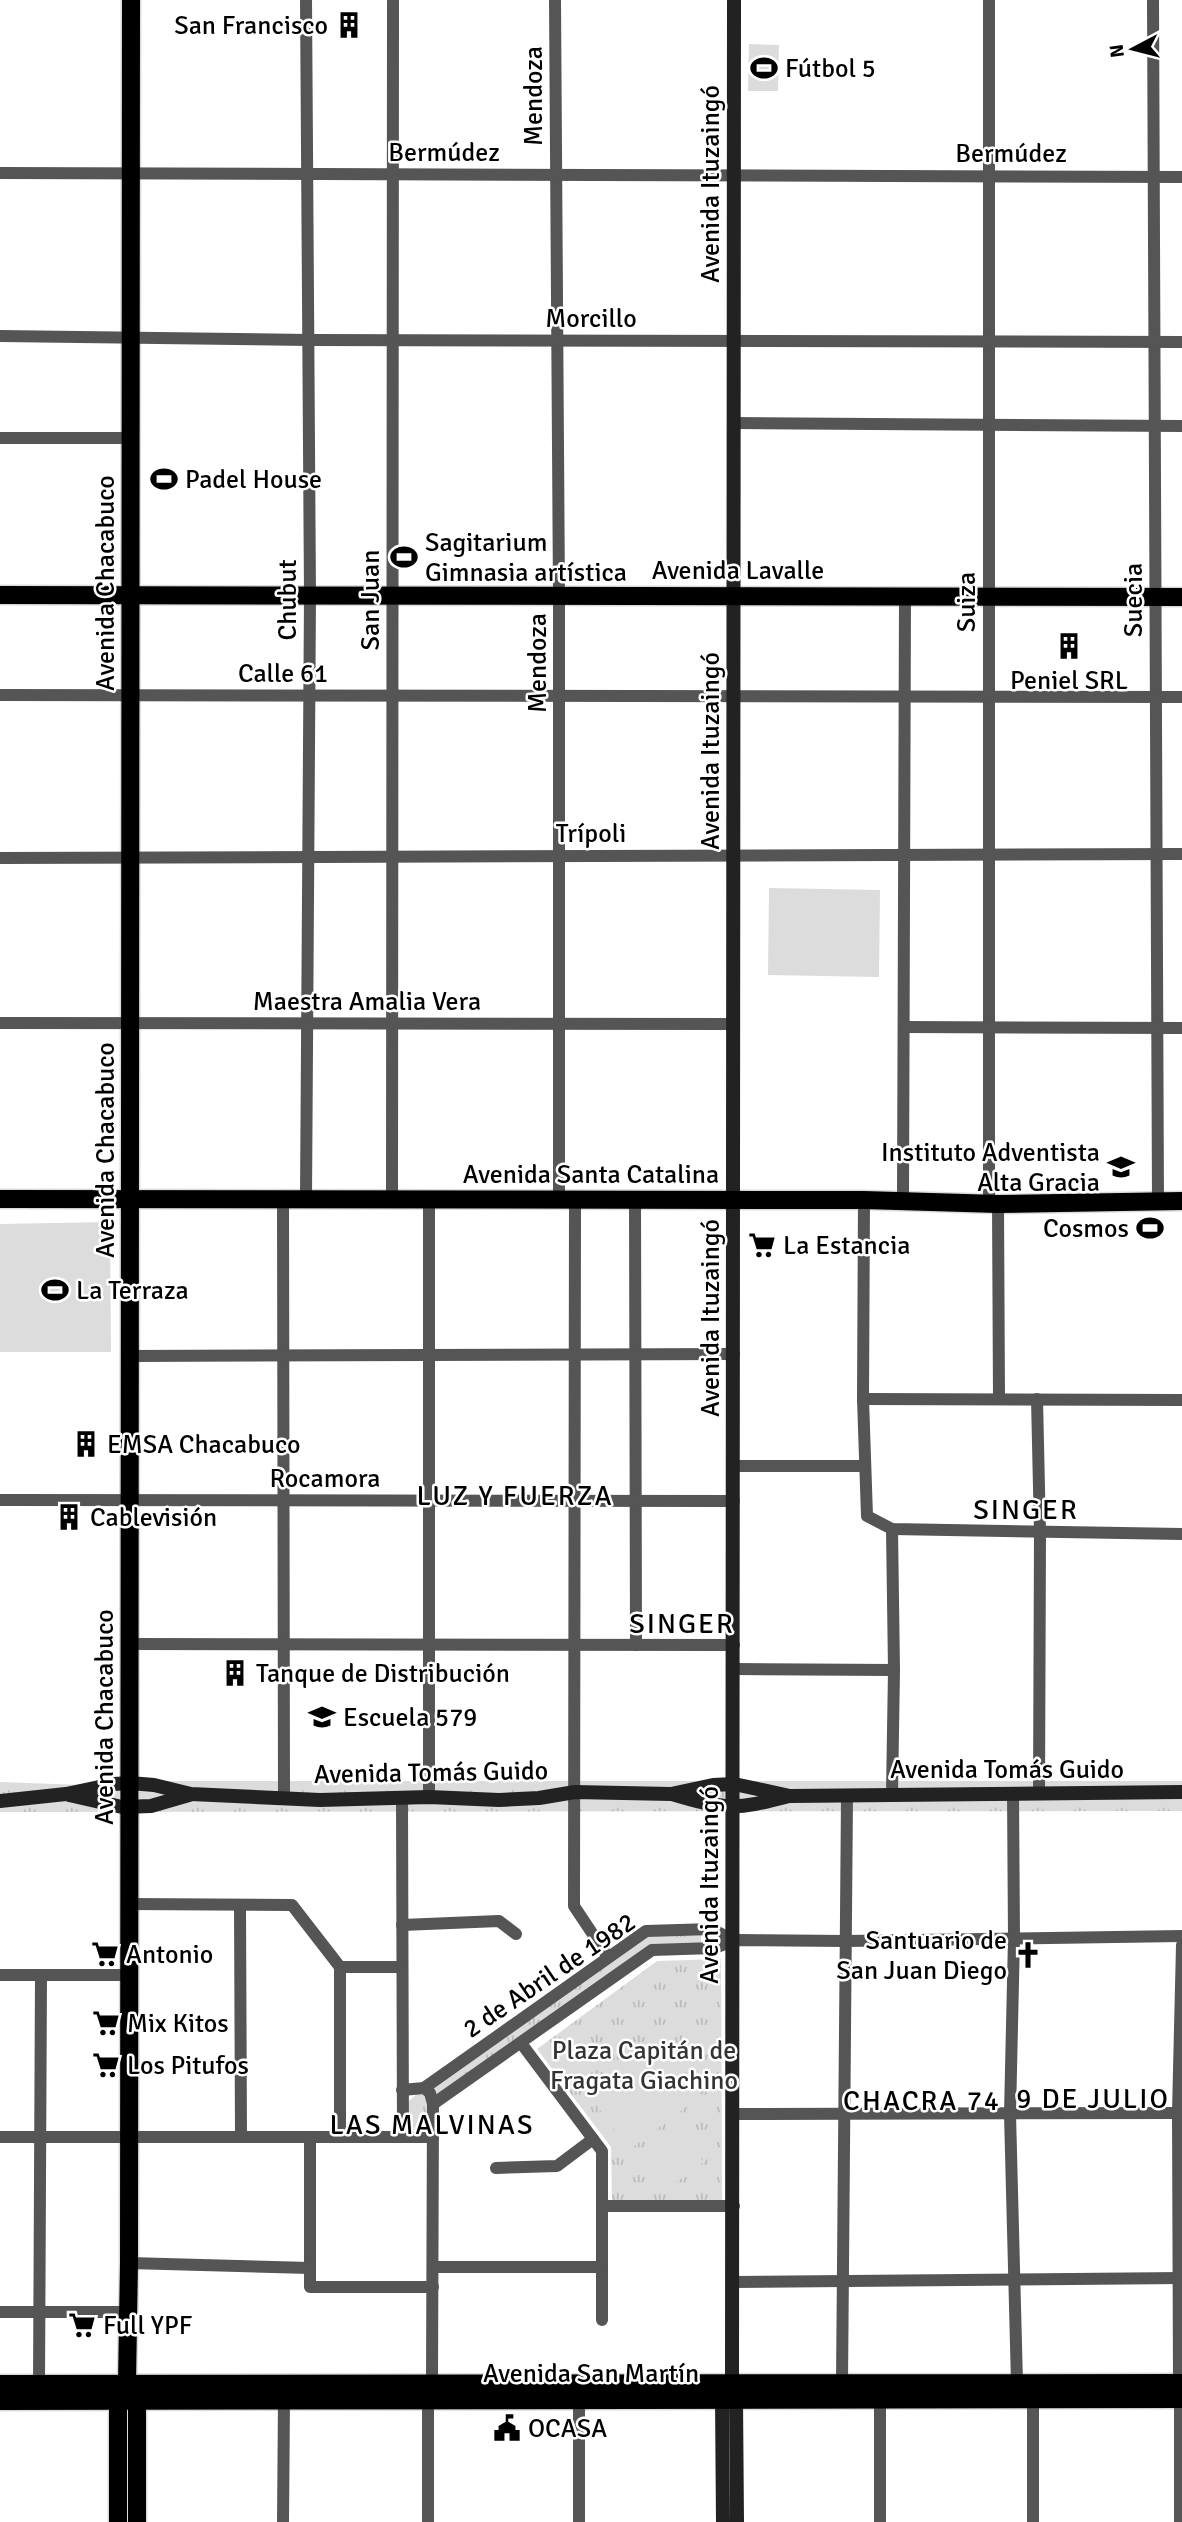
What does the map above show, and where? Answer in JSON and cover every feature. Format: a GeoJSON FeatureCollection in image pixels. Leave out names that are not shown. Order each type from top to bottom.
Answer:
{"type":"FeatureCollection","features":[{"type":"Feature","properties":{"kind":"main road","name":"Avenida Chacabuco"},"geometry":{"type":"LineString","coordinates":[[118,2522],[118,2402],[127,2383],[130,2263],[131,0]]}},
{"type":"Feature","properties":{"kind":"main road","name":"Avenida Ituzaingó"},"geometry":{"type":"LineString","coordinates":[[723,2522],[734,2283],[734,0]]}},
{"type":"Feature","properties":{"kind":"main road","name":"Avenida Lavalle"},"geometry":{"type":"LineString","coordinates":[[0,595],[1182,597]]}},
{"type":"Feature","properties":{"kind":"main road","name":"Avenida Santa Catalina"},"geometry":{"type":"LineString","coordinates":[[0,1199],[864,1200],[994,1203],[1182,1201]]}},
{"type":"Feature","properties":{"kind":"main road","name":"Avenida Tomás Guido"},"geometry":{"type":"LineString","coordinates":[[0,1801],[66,1794],[130,1783],[154,1785],[191,1794],[284,1798],[429,1797],[499,1800],[575,1792],[671,1794],[713,1785],[734,1784],[790,1796],[1182,1792]]}},
{"type":"Feature","properties":{"kind":"main road","name":"Avenida Tomás Guido"},"geometry":{"type":"LineString","coordinates":[[66,1794],[112,1807],[151,1806],[191,1794]]}},
{"type":"Feature","properties":{"kind":"main road","name":"Avenida Tomás Guido"},"geometry":{"type":"LineString","coordinates":[[671,1794],[711,1806],[733,1808],[749,1807],[790,1796]]}},
{"type":"Feature","properties":{"kind":"main road","name":"Avenida Chacabuco"},"geometry":{"type":"LineString","coordinates":[[127,2383],[137,2402],[137,2522]]}},
{"type":"Feature","properties":{"kind":"main road","name":"Avenida San Martín"},"geometry":{"type":"LineString","coordinates":[[0,2384],[127,2383],[880,2399],[1032,2399],[1181,2391]]}},
{"type":"Feature","properties":{"kind":"main road","name":"Avenida San Martín"},"geometry":{"type":"LineString","coordinates":[[0,2401],[284,2399],[430,2391],[579,2399],[730,2394],[842,2383],[1017,2384],[1181,2391]]}},
{"type":"Feature","properties":{"kind":"main road","name":"Avenida Ituzaingó"},"geometry":{"type":"LineString","coordinates":[[730,2394],[737,2522]]}},
{"type":"Feature","properties":{"kind":"street","name":"Chubut"},"geometry":{"type":"LineString","coordinates":[[306,0],[310,340],[306,1199]]}},
{"type":"Feature","properties":{"kind":"street","name":"San Juan"},"geometry":{"type":"LineString","coordinates":[[392,1199],[393,0]]}},
{"type":"Feature","properties":{"kind":"street","name":"Mendoza"},"geometry":{"type":"LineString","coordinates":[[555,0],[559,1024],[574,1355],[574,1906],[608,1957]]}},
{"type":"Feature","properties":{"kind":"street","name":"Suiza"},"geometry":{"type":"LineString","coordinates":[[989,0],[989,1027],[999,1398]]}},
{"type":"Feature","properties":{"kind":"street","name":"Suecia"},"geometry":{"type":"LineString","coordinates":[[1153,0],[1158,1201]]}},
{"type":"Feature","properties":{"kind":"street","name":"Bermúdez"},"geometry":{"type":"LineString","coordinates":[[0,173],[1182,177]]}},
{"type":"Feature","properties":{"kind":"street","name":"Morcillo"},"geometry":{"type":"LineString","coordinates":[[0,335],[393,341],[1182,342]]}},
{"type":"Feature","properties":{"kind":"street"},"geometry":{"type":"LineString","coordinates":[[735,423],[1182,426]]}},
{"type":"Feature","properties":{"kind":"street"},"geometry":{"type":"LineString","coordinates":[[0,438],[131,438]]}},
{"type":"Feature","properties":{"kind":"street"},"geometry":{"type":"LineString","coordinates":[[903,1202],[905,596]]}},
{"type":"Feature","properties":{"kind":"street","name":"Calle 61"},"geometry":{"type":"LineString","coordinates":[[0,695],[1182,697]]}},
{"type":"Feature","properties":{"kind":"street","name":"Trípoli"},"geometry":{"type":"LineString","coordinates":[[0,858],[1182,855]]}},
{"type":"Feature","properties":{"kind":"street","name":"Maestra Amalia Vera"},"geometry":{"type":"LineString","coordinates":[[0,1023],[734,1024]]}},
{"type":"Feature","properties":{"kind":"street"},"geometry":{"type":"LineString","coordinates":[[904,1027],[1182,1028]]}},
{"type":"Feature","properties":{"kind":"street"},"geometry":{"type":"LineString","coordinates":[[283,1199],[284,1798]]}},
{"type":"Feature","properties":{"kind":"street"},"geometry":{"type":"LineString","coordinates":[[429,1200],[429,1797]]}},
{"type":"Feature","properties":{"kind":"street"},"geometry":{"type":"LineString","coordinates":[[635,1200],[636,1645]]}},
{"type":"Feature","properties":{"kind":"street"},"geometry":{"type":"LineString","coordinates":[[864,1200],[863,1399],[867,1516],[892,1529],[1182,1534]]}},
{"type":"Feature","properties":{"kind":"street"},"geometry":{"type":"LineString","coordinates":[[131,1356],[734,1354]]}},
{"type":"Feature","properties":{"kind":"street"},"geometry":{"type":"LineString","coordinates":[[863,1399],[1182,1400]]}},
{"type":"Feature","properties":{"kind":"street"},"geometry":{"type":"LineString","coordinates":[[1037,1399],[1040,1793]]}},
{"type":"Feature","properties":{"kind":"street"},"geometry":{"type":"LineString","coordinates":[[734,1466],[864,1466]]}},
{"type":"Feature","properties":{"kind":"street","name":"Rocamora"},"geometry":{"type":"LineString","coordinates":[[0,1500],[734,1501]]}},
{"type":"Feature","properties":{"kind":"street"},"geometry":{"type":"LineString","coordinates":[[892,1529],[892,1794]]}},
{"type":"Feature","properties":{"kind":"street"},"geometry":{"type":"LineString","coordinates":[[130,1644],[734,1645]]}},
{"type":"Feature","properties":{"kind":"street"},"geometry":{"type":"LineString","coordinates":[[734,1669],[894,1670]]}},
{"type":"Feature","properties":{"kind":"street"},"geometry":{"type":"LineString","coordinates":[[1013,1793],[1014,1938],[1010,2113],[1017,2384]]}},
{"type":"Feature","properties":{"kind":"street"},"geometry":{"type":"LineString","coordinates":[[402,1797],[402,2137]]}},
{"type":"Feature","properties":{"kind":"street"},"geometry":{"type":"LineString","coordinates":[[842,2383],[847,1797]]}},
{"type":"Feature","properties":{"kind":"street"},"geometry":{"type":"LineString","coordinates":[[129,1904],[292,1905],[340,1967],[341,2137]]}},
{"type":"Feature","properties":{"kind":"street"},"geometry":{"type":"LineString","coordinates":[[240,1905],[241,2137]]}},
{"type":"Feature","properties":{"kind":"street"},"geometry":{"type":"LineString","coordinates":[[402,1925],[499,1922],[516,1934]]}},
{"type":"Feature","properties":{"kind":"street","name":"2 de Abril de 1982"},"geometry":{"type":"LineString","coordinates":[[429,2095],[608,1957],[646,1931],[712,1929],[733,1940]]}},
{"type":"Feature","properties":{"kind":"street"},"geometry":{"type":"LineString","coordinates":[[733,1940],[1182,1936]]}},
{"type":"Feature","properties":{"kind":"street","name":"2 de Abril de 1982"},"geometry":{"type":"LineString","coordinates":[[429,2095],[521,2043],[652,1950],[713,1948],[733,1940]]}},
{"type":"Feature","properties":{"kind":"street"},"geometry":{"type":"LineString","coordinates":[[1180,2522],[1182,1945]]}},
{"type":"Feature","properties":{"kind":"street"},"geometry":{"type":"LineString","coordinates":[[340,1967],[402,1967]]}},
{"type":"Feature","properties":{"kind":"street"},"geometry":{"type":"LineString","coordinates":[[0,1975],[130,1975]]}},
{"type":"Feature","properties":{"kind":"street"},"geometry":{"type":"LineString","coordinates":[[39,2384],[41,1975]]}},
{"type":"Feature","properties":{"kind":"street"},"geometry":{"type":"LineString","coordinates":[[521,2043],[602,2151],[602,2319]]}},
{"type":"Feature","properties":{"kind":"street"},"geometry":{"type":"LineString","coordinates":[[402,2090],[429,2095],[433,2137],[428,2522]]}},
{"type":"Feature","properties":{"kind":"street"},"geometry":{"type":"LineString","coordinates":[[733,2114],[1180,2113]]}},
{"type":"Feature","properties":{"kind":"street"},"geometry":{"type":"LineString","coordinates":[[0,2137],[433,2137]]}},
{"type":"Feature","properties":{"kind":"street"},"geometry":{"type":"LineString","coordinates":[[310,2137],[310,2287],[433,2287]]}},
{"type":"Feature","properties":{"kind":"street"},"geometry":{"type":"LineString","coordinates":[[496,2168],[557,2166],[593,2139]]}},
{"type":"Feature","properties":{"kind":"street"},"geometry":{"type":"LineString","coordinates":[[602,2206],[734,2206]]}},
{"type":"Feature","properties":{"kind":"street"},"geometry":{"type":"LineString","coordinates":[[130,2263],[310,2268]]}},
{"type":"Feature","properties":{"kind":"street"},"geometry":{"type":"LineString","coordinates":[[433,2267],[602,2267]]}},
{"type":"Feature","properties":{"kind":"street"},"geometry":{"type":"LineString","coordinates":[[734,2283],[1181,2278]]}},
{"type":"Feature","properties":{"kind":"street"},"geometry":{"type":"LineString","coordinates":[[0,2312],[129,2312]]}},
{"type":"Feature","properties":{"kind":"street"},"geometry":{"type":"LineString","coordinates":[[283,2522],[284,2399]]}},
{"type":"Feature","properties":{"kind":"street"},"geometry":{"type":"LineString","coordinates":[[579,2399],[579,2522]]}},
{"type":"Feature","properties":{"kind":"street"},"geometry":{"type":"LineString","coordinates":[[880,2399],[880,2522]]}},
{"type":"Feature","properties":{"kind":"street"},"geometry":{"type":"LineString","coordinates":[[1032,2399],[1032,2522]]}},
{"type":"Feature","properties":{"kind":"green space","name":"Fútbol 5"},"geometry":{"type":"Polygon","coordinates":[[[749,44],[779,45],[778,91],[748,91],[749,44]]]}},
{"type":"Feature","properties":{"kind":"green space"},"geometry":{"type":"Polygon","coordinates":[[[769,888],[880,890],[879,977],[768,975],[769,888]]]}},
{"type":"Feature","properties":{"kind":"green space","name":"La Terraza"},"geometry":{"type":"Polygon","coordinates":[[[110,1222],[111,1352],[0,1352],[0,1224],[110,1222]]]}},
{"type":"Feature","properties":{"kind":"green space"},"geometry":{"type":"Polygon","coordinates":[[[130,1781],[1182,1781],[1182,1811],[0,1812],[0,1782],[82,1785],[130,1781]]]}},
{"type":"Feature","properties":{"kind":"green space"},"geometry":{"type":"Polygon","coordinates":[[[701,1933],[701,1943],[650,1946],[437,2094],[431,2087],[646,1936],[701,1933]]]}},
{"type":"Feature","properties":{"kind":"green space","name":"Plaza Capitán de Fragata Giachino"},"geometry":{"type":"Polygon","coordinates":[[[721,1959],[722,2200],[612,2201],[611,2147],[537,2049],[657,1961],[721,1959]]]}},
{"type":"Feature","properties":{"kind":"green space"},"geometry":{"type":"Polygon","coordinates":[[[667,2047],[702,2095],[629,2150],[594,2102],[667,2047]]]}},
{"type":"Feature","properties":{"kind":"green space"},"geometry":{"type":"Polygon","coordinates":[[[419,2092],[428,2099],[428,2133],[418,2136],[409,2131],[409,2101],[419,2092]]]}},
{"type":"Feature","properties":{"kind":"green space"},"geometry":{"type":"Polygon","coordinates":[[[683,2133],[704,2162],[659,2195],[638,2166],[683,2133]]]}},
{"type":"Feature","properties":{"kind":"place","name":"San Francisco"},"geometry":{"type":"Point","coordinates":[349,25]}},
{"type":"Feature","properties":{"kind":"place","name":"Fútbol 5"},"geometry":{"type":"Point","coordinates":[764,68]}},
{"type":"Feature","properties":{"kind":"place","name":"Padel House"},"geometry":{"type":"Point","coordinates":[164,479]}},
{"type":"Feature","properties":{"kind":"place","name":"Sagitarium Gimnasia artística"},"geometry":{"type":"Point","coordinates":[404,557]}},
{"type":"Feature","properties":{"kind":"place","name":"Peniel SRL"},"geometry":{"type":"Point","coordinates":[1069,646]}},
{"type":"Feature","properties":{"kind":"place","name":"Instituto Adventista Alta Gracia"},"geometry":{"type":"Point","coordinates":[1121,1167]}},
{"type":"Feature","properties":{"kind":"place","name":"Cosmos"},"geometry":{"type":"Point","coordinates":[1150,1228]}},
{"type":"Feature","properties":{"kind":"place","name":"La Estancia"},"geometry":{"type":"Point","coordinates":[762,1245]}},
{"type":"Feature","properties":{"kind":"place","name":"La Terraza"},"geometry":{"type":"Point","coordinates":[55,1290]}},
{"type":"Feature","properties":{"kind":"place","name":"EMSA Chacabuco"},"geometry":{"type":"Point","coordinates":[86,1444]}},
{"type":"Feature","properties":{"kind":"place","name":"Cablevisión"},"geometry":{"type":"Point","coordinates":[69,1517]}},
{"type":"Feature","properties":{"kind":"place","name":"Tanque de Distribución"},"geometry":{"type":"Point","coordinates":[235,1673]}},
{"type":"Feature","properties":{"kind":"place","name":"Escuela 579"},"geometry":{"type":"Point","coordinates":[322,1717]}},
{"type":"Feature","properties":{"kind":"place","name":"Antonio"},"geometry":{"type":"Point","coordinates":[105,1954]}},
{"type":"Feature","properties":{"kind":"place","name":"Santuario de San Juan Diego"},"geometry":{"type":"Point","coordinates":[1028,1955]}},
{"type":"Feature","properties":{"kind":"place","name":"Mix Kitos"},"geometry":{"type":"Point","coordinates":[106,2023]}},
{"type":"Feature","properties":{"kind":"place","name":"Los Pitufos"},"geometry":{"type":"Point","coordinates":[106,2065]}},
{"type":"Feature","properties":{"kind":"place","name":"Full YPF"},"geometry":{"type":"Point","coordinates":[82,2325]}},
{"type":"Feature","properties":{"kind":"place","name":"OCASA"},"geometry":{"type":"Point","coordinates":[507,2428]}},
{"type":"Feature","properties":{"kind":"district","name":"LUZ Y FUERZA"},"geometry":{"type":"Point","coordinates":[515,1495]}},
{"type":"Feature","properties":{"kind":"district","name":"SINGER"},"geometry":{"type":"Point","coordinates":[1026,1509]}},
{"type":"Feature","properties":{"kind":"district","name":"SINGER"},"geometry":{"type":"Point","coordinates":[682,1623]}},
{"type":"Feature","properties":{"kind":"district","name":"9 DE JULIO"},"geometry":{"type":"Point","coordinates":[1093,2098]}},
{"type":"Feature","properties":{"kind":"district","name":"CHACRA 74"},"geometry":{"type":"Point","coordinates":[922,2100]}},
{"type":"Feature","properties":{"kind":"district","name":"LAS MALVINAS"},"geometry":{"type":"Point","coordinates":[432,2124]}}]}
